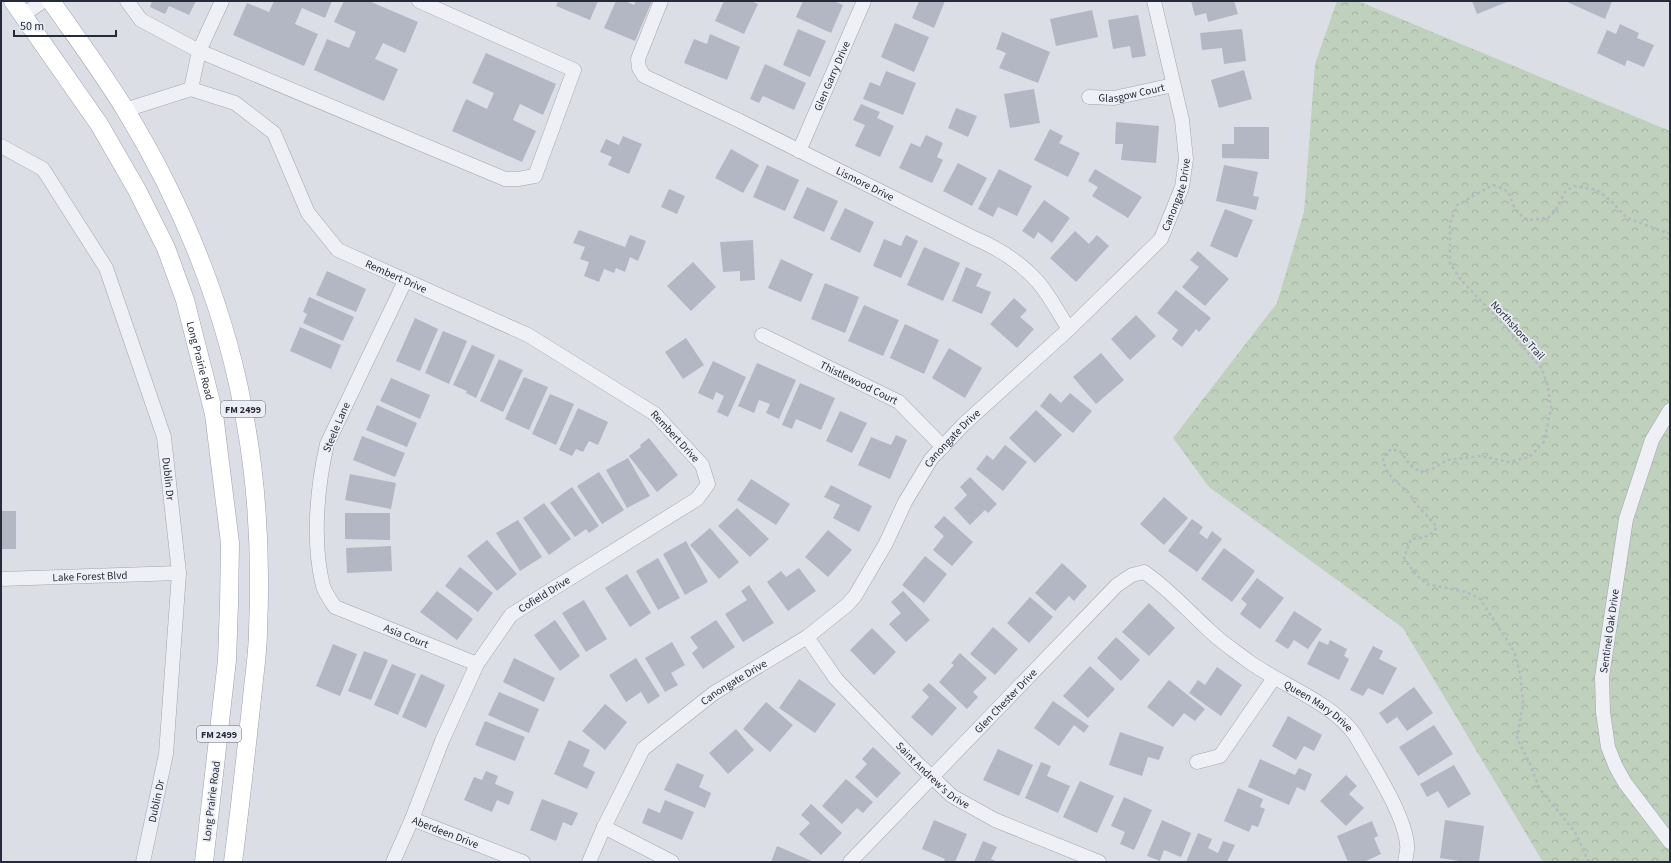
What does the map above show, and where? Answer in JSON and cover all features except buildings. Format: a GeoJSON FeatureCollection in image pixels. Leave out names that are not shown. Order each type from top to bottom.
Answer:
{"type":"FeatureCollection","features":[{"type":"Feature","properties":{"kind":"main road","name":"Long Prairie Road"},"geometry":{"type":"LineString","coordinates":[[13,1],[99,124],[137,190],[166,248],[185,300],[214,414],[230,543],[229,604],[227,660],[204,862]]}},
{"type":"Feature","properties":{"kind":"main road","name":"FM 2499"},"geometry":{"type":"LineString","coordinates":[[51,1],[126,110],[182,218],[206,276],[237,378],[253,469],[259,560],[258,633],[246,754],[233,862]]}},
{"type":"Feature","properties":{"kind":"street"},"geometry":{"type":"LineString","coordinates":[[23,15],[43,1]]}},
{"type":"Feature","properties":{"kind":"street"},"geometry":{"type":"LineString","coordinates":[[127,1],[141,20],[199,51],[505,180],[535,176],[574,70],[419,1]]}},
{"type":"Feature","properties":{"kind":"street"},"geometry":{"type":"LineString","coordinates":[[126,110],[191,89],[199,51],[222,1]]}},
{"type":"Feature","properties":{"kind":"street","name":"Lismore Drive"},"geometry":{"type":"LineString","coordinates":[[661,1],[641,48],[638,59],[639,68],[644,76],[738,120],[974,238],[994,246],[1026,270],[1039,284],[1069,329]]}},
{"type":"Feature","properties":{"kind":"street","name":"Glen Garry Drive"},"geometry":{"type":"LineString","coordinates":[[799,151],[864,1]]}},
{"type":"Feature","properties":{"kind":"street","name":"Canongate Drive"},"geometry":{"type":"LineString","coordinates":[[604,827],[643,749],[714,693],[806,637],[848,604],[855,596],[886,543],[905,502],[931,459],[964,424],[1069,329],[1161,239],[1182,187],[1186,159],[1182,120],[1154,1]]}},
{"type":"Feature","properties":{"kind":"street","name":"Glasgow Court"},"geometry":{"type":"LineString","coordinates":[[1089,97],[1114,98],[1173,85]]}},
{"type":"Feature","properties":{"kind":"street","name":"Rembert Drive"},"geometry":{"type":"LineString","coordinates":[[191,89],[236,103],[274,133],[308,213],[338,250],[528,335],[655,414],[702,465]]}},
{"type":"Feature","properties":{"kind":"street","name":"Dublin Dr"},"geometry":{"type":"LineString","coordinates":[[1,146],[43,169],[106,268],[164,437],[179,573],[166,754],[143,862]]}},
{"type":"Feature","properties":{"kind":"street","name":"Steele Lane"},"geometry":{"type":"LineString","coordinates":[[334,607],[323,587],[316,534],[321,470],[327,444],[405,280]]}},
{"type":"Feature","properties":{"kind":"street","name":"Thistlewood Court"},"geometry":{"type":"LineString","coordinates":[[762,335],[899,402],[943,447]]}},
{"type":"Feature","properties":{"kind":"street","name":"Sentinel Oak Drive"},"geometry":{"type":"LineString","coordinates":[[1670,410],[1652,440],[1626,519],[1602,677],[1604,730],[1608,747],[1616,768],[1625,783],[1670,842]]}},
{"type":"Feature","properties":{"kind":"street","name":"Cofield Drive"},"geometry":{"type":"LineString","coordinates":[[412,819],[442,741],[477,664],[511,615],[697,499],[708,484],[702,465]]}},
{"type":"Feature","properties":{"kind":"street","name":"Glen Chester Drive"},"geometry":{"type":"LineString","coordinates":[[850,862],[1117,586],[1132,575],[1144,572],[1170,593]]}},
{"type":"Feature","properties":{"kind":"street","name":"Lake Forest Blvd"},"geometry":{"type":"LineString","coordinates":[[1,579],[179,573]]}},
{"type":"Feature","properties":{"kind":"street","name":"Queen Mary Drive"},"geometry":{"type":"LineString","coordinates":[[1170,593],[1211,632],[1249,661],[1274,678],[1314,700],[1348,724],[1397,811],[1407,840],[1405,862]]}},
{"type":"Feature","properties":{"kind":"street","name":"Asia Court"},"geometry":{"type":"LineString","coordinates":[[334,607],[477,664]]}},
{"type":"Feature","properties":{"kind":"street","name":"Saint Andrew's Drive"},"geometry":{"type":"LineString","coordinates":[[806,637],[836,679],[932,778],[952,796],[995,820],[1098,862]]}},
{"type":"Feature","properties":{"kind":"street"},"geometry":{"type":"LineString","coordinates":[[1197,762],[1220,756],[1274,678]]}},
{"type":"Feature","properties":{"kind":"street","name":"Aberdeen Drive"},"geometry":{"type":"LineString","coordinates":[[393,862],[412,819],[523,862]]}},
{"type":"Feature","properties":{"kind":"street"},"geometry":{"type":"LineString","coordinates":[[589,862],[604,827],[672,862]]}},
{"type":"Feature","properties":{"kind":"path","name":"Northshore Trail"},"geometry":{"type":"LineString","coordinates":[[1589,862],[1575,832],[1539,788],[1529,761],[1517,738],[1523,703],[1520,674],[1514,651],[1480,599],[1466,592],[1428,584],[1416,575],[1404,558],[1411,539],[1423,538],[1432,534],[1437,527],[1416,504],[1408,492],[1393,480],[1385,467],[1383,458],[1391,449],[1401,452],[1410,465],[1420,472],[1434,468],[1447,460],[1481,456],[1508,462],[1529,457],[1544,442],[1551,408],[1548,386],[1542,369],[1502,322],[1461,280],[1450,263],[1450,224],[1457,205],[1493,185],[1505,189],[1511,197],[1517,212],[1528,220],[1548,218],[1556,210],[1565,192],[1574,186],[1597,190],[1612,202],[1627,218],[1670,234]]}},
{"type":"Feature","properties":{"kind":"green space"},"geometry":{"type":"Polygon","coordinates":[[[1337,1],[1358,1],[1670,131],[1670,862],[1543,862],[1403,628],[1209,487],[1173,438],[1277,303],[1304,212],[1315,64],[1337,1]]]}}]}
